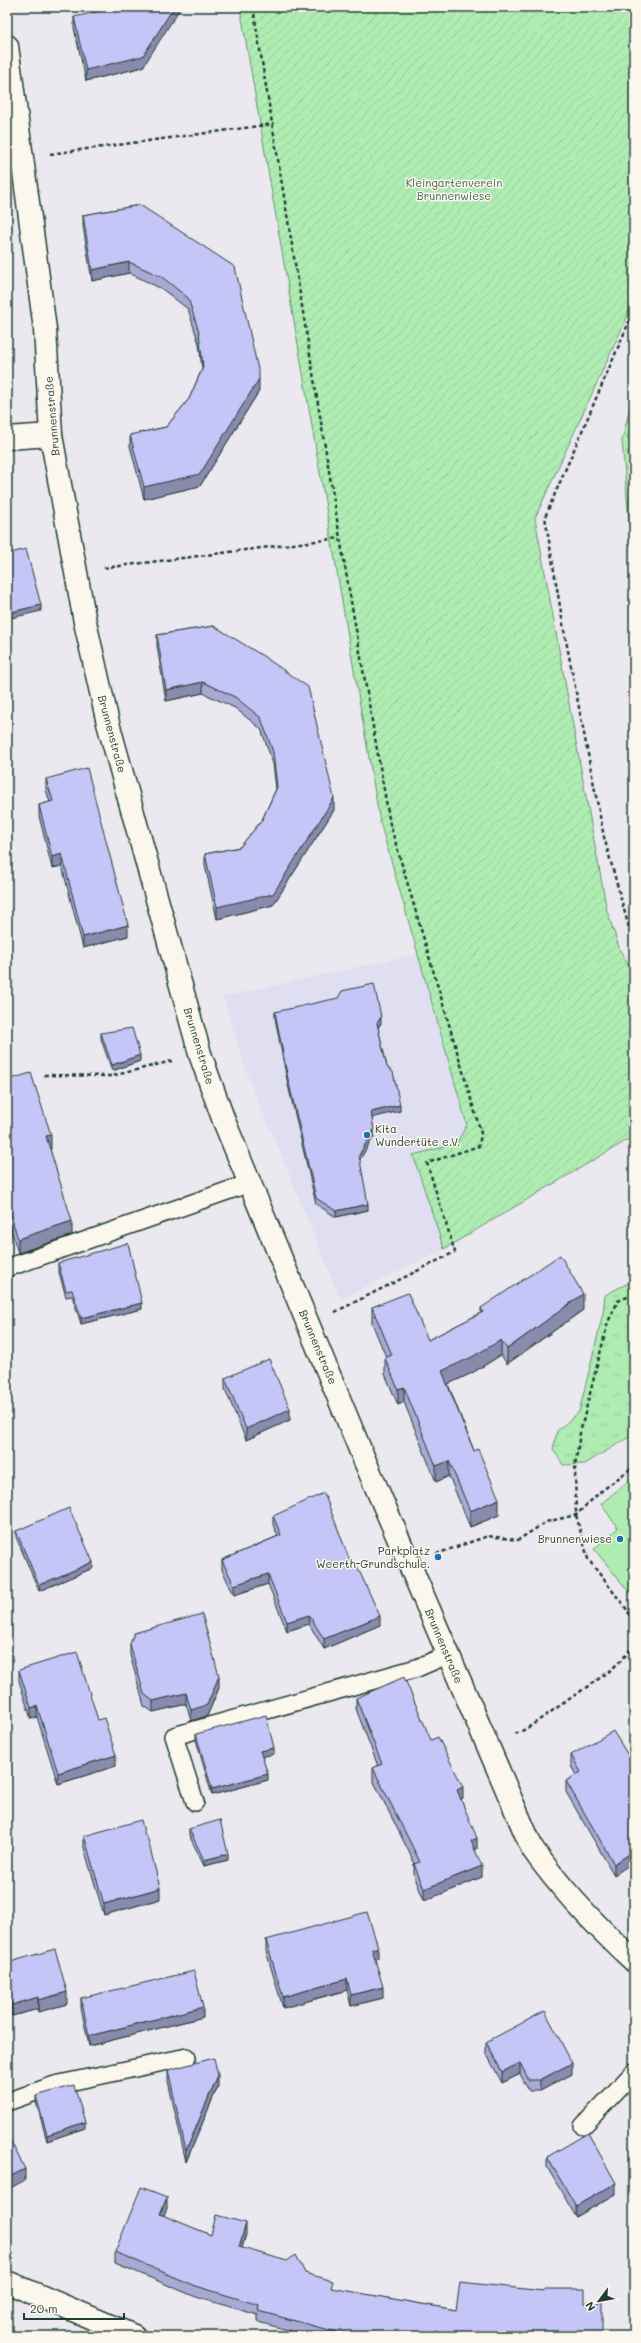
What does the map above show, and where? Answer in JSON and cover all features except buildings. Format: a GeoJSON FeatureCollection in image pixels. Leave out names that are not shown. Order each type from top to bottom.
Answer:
{"type":"FeatureCollection","features":[{"type":"Feature","properties":{"kind":"street","name":"Brunnenstraße"},"geometry":{"type":"LineString","coordinates":[[7,46],[45,329],[51,435],[76,573],[99,687],[200,1054],[224,1121],[308,1324],[410,1562],[447,1655],[532,1848],[547,1870],[582,1910],[634,1961]]}},
{"type":"Feature","properties":{"kind":"street"},"geometry":{"type":"LineString","coordinates":[[7,438],[51,435]]}},
{"type":"Feature","properties":{"kind":"street"},"geometry":{"type":"LineString","coordinates":[[7,2282],[134,2336]]}},
{"type":"Feature","properties":{"kind":"lane"},"geometry":{"type":"LineString","coordinates":[[7,1268],[250,1184]]}},
{"type":"Feature","properties":{"kind":"lane"},"geometry":{"type":"LineString","coordinates":[[195,1802],[174,1736],[417,1668],[447,1655]]}},
{"type":"Feature","properties":{"kind":"lane"},"geometry":{"type":"LineString","coordinates":[[7,2102],[55,2085],[187,2057]]}},
{"type":"Feature","properties":{"kind":"lane"},"geometry":{"type":"LineString","coordinates":[[583,2126],[634,2072]]}},
{"type":"Feature","properties":{"kind":"path"},"geometry":{"type":"LineString","coordinates":[[253,7],[274,124],[340,538],[390,824],[481,1133],[479,1146],[427,1163],[454,1252],[308,1324]]}},
{"type":"Feature","properties":{"kind":"path"},"geometry":{"type":"LineString","coordinates":[[22,158],[274,124]]}},
{"type":"Feature","properties":{"kind":"path"},"geometry":{"type":"LineString","coordinates":[[634,306],[629,322],[545,517],[564,630],[604,837],[634,946]]}},
{"type":"Feature","properties":{"kind":"path"},"geometry":{"type":"LineString","coordinates":[[76,573],[340,538]]}},
{"type":"Feature","properties":{"kind":"path"},"geometry":{"type":"LineString","coordinates":[[44,1075],[112,1076],[200,1054]]}},
{"type":"Feature","properties":{"kind":"path"},"geometry":{"type":"LineString","coordinates":[[634,1294],[618,1301],[608,1322],[580,1432],[575,1466],[576,1516],[588,1559],[628,1611],[634,1630]]}},
{"type":"Feature","properties":{"kind":"path"},"geometry":{"type":"LineString","coordinates":[[410,1562],[488,1536],[518,1540],[546,1522],[576,1516],[599,1493],[634,1466]]}},
{"type":"Feature","properties":{"kind":"path"},"geometry":{"type":"LineString","coordinates":[[488,1746],[526,1729],[610,1671],[629,1652],[634,1637]]}},
{"type":"Feature","properties":{"kind":"shaded area","name":"Kita Wundertüte e.V."},"geometry":{"type":"Polygon","coordinates":[[[418,954],[467,1125],[456,1144],[413,1156],[444,1249],[340,1299],[286,1166],[250,1083],[223,997],[418,954]]]}},
{"type":"Feature","properties":{"kind":"green space","name":"Kleingartenverein Brunnenwiese"},"geometry":{"type":"Polygon","coordinates":[[[240,7],[634,7],[634,291],[628,315],[535,518],[607,911],[620,950],[634,976],[634,1136],[444,1249],[413,1155],[456,1144],[467,1125],[380,822],[240,7]]]}},
{"type":"Feature","properties":{"kind":"green space"},"geometry":{"type":"Polygon","coordinates":[[[634,389],[634,578],[622,441],[634,389]]]}},
{"type":"Feature","properties":{"kind":"green space"},"geometry":{"type":"Polygon","coordinates":[[[634,1280],[634,1434],[585,1464],[563,1465],[553,1449],[557,1431],[579,1412],[603,1313],[605,1295],[634,1280]]]}},
{"type":"Feature","properties":{"kind":"green space","name":"Brunnenwiese"},"geometry":{"type":"Polygon","coordinates":[[[634,1476],[634,1598],[594,1549],[618,1528],[601,1504],[634,1476]]]}},
{"type":"Feature","properties":{"kind":"place","name":"Kita Wundertüte e.V."},"geometry":{"type":"Point","coordinates":[367,1135]}},
{"type":"Feature","properties":{"kind":"place","name":"Brunnenwiese"},"geometry":{"type":"Point","coordinates":[620,1539]}},
{"type":"Feature","properties":{"kind":"place","name":"Parkplatz Weerth-Grundschule."},"geometry":{"type":"Point","coordinates":[438,1557]}}]}
